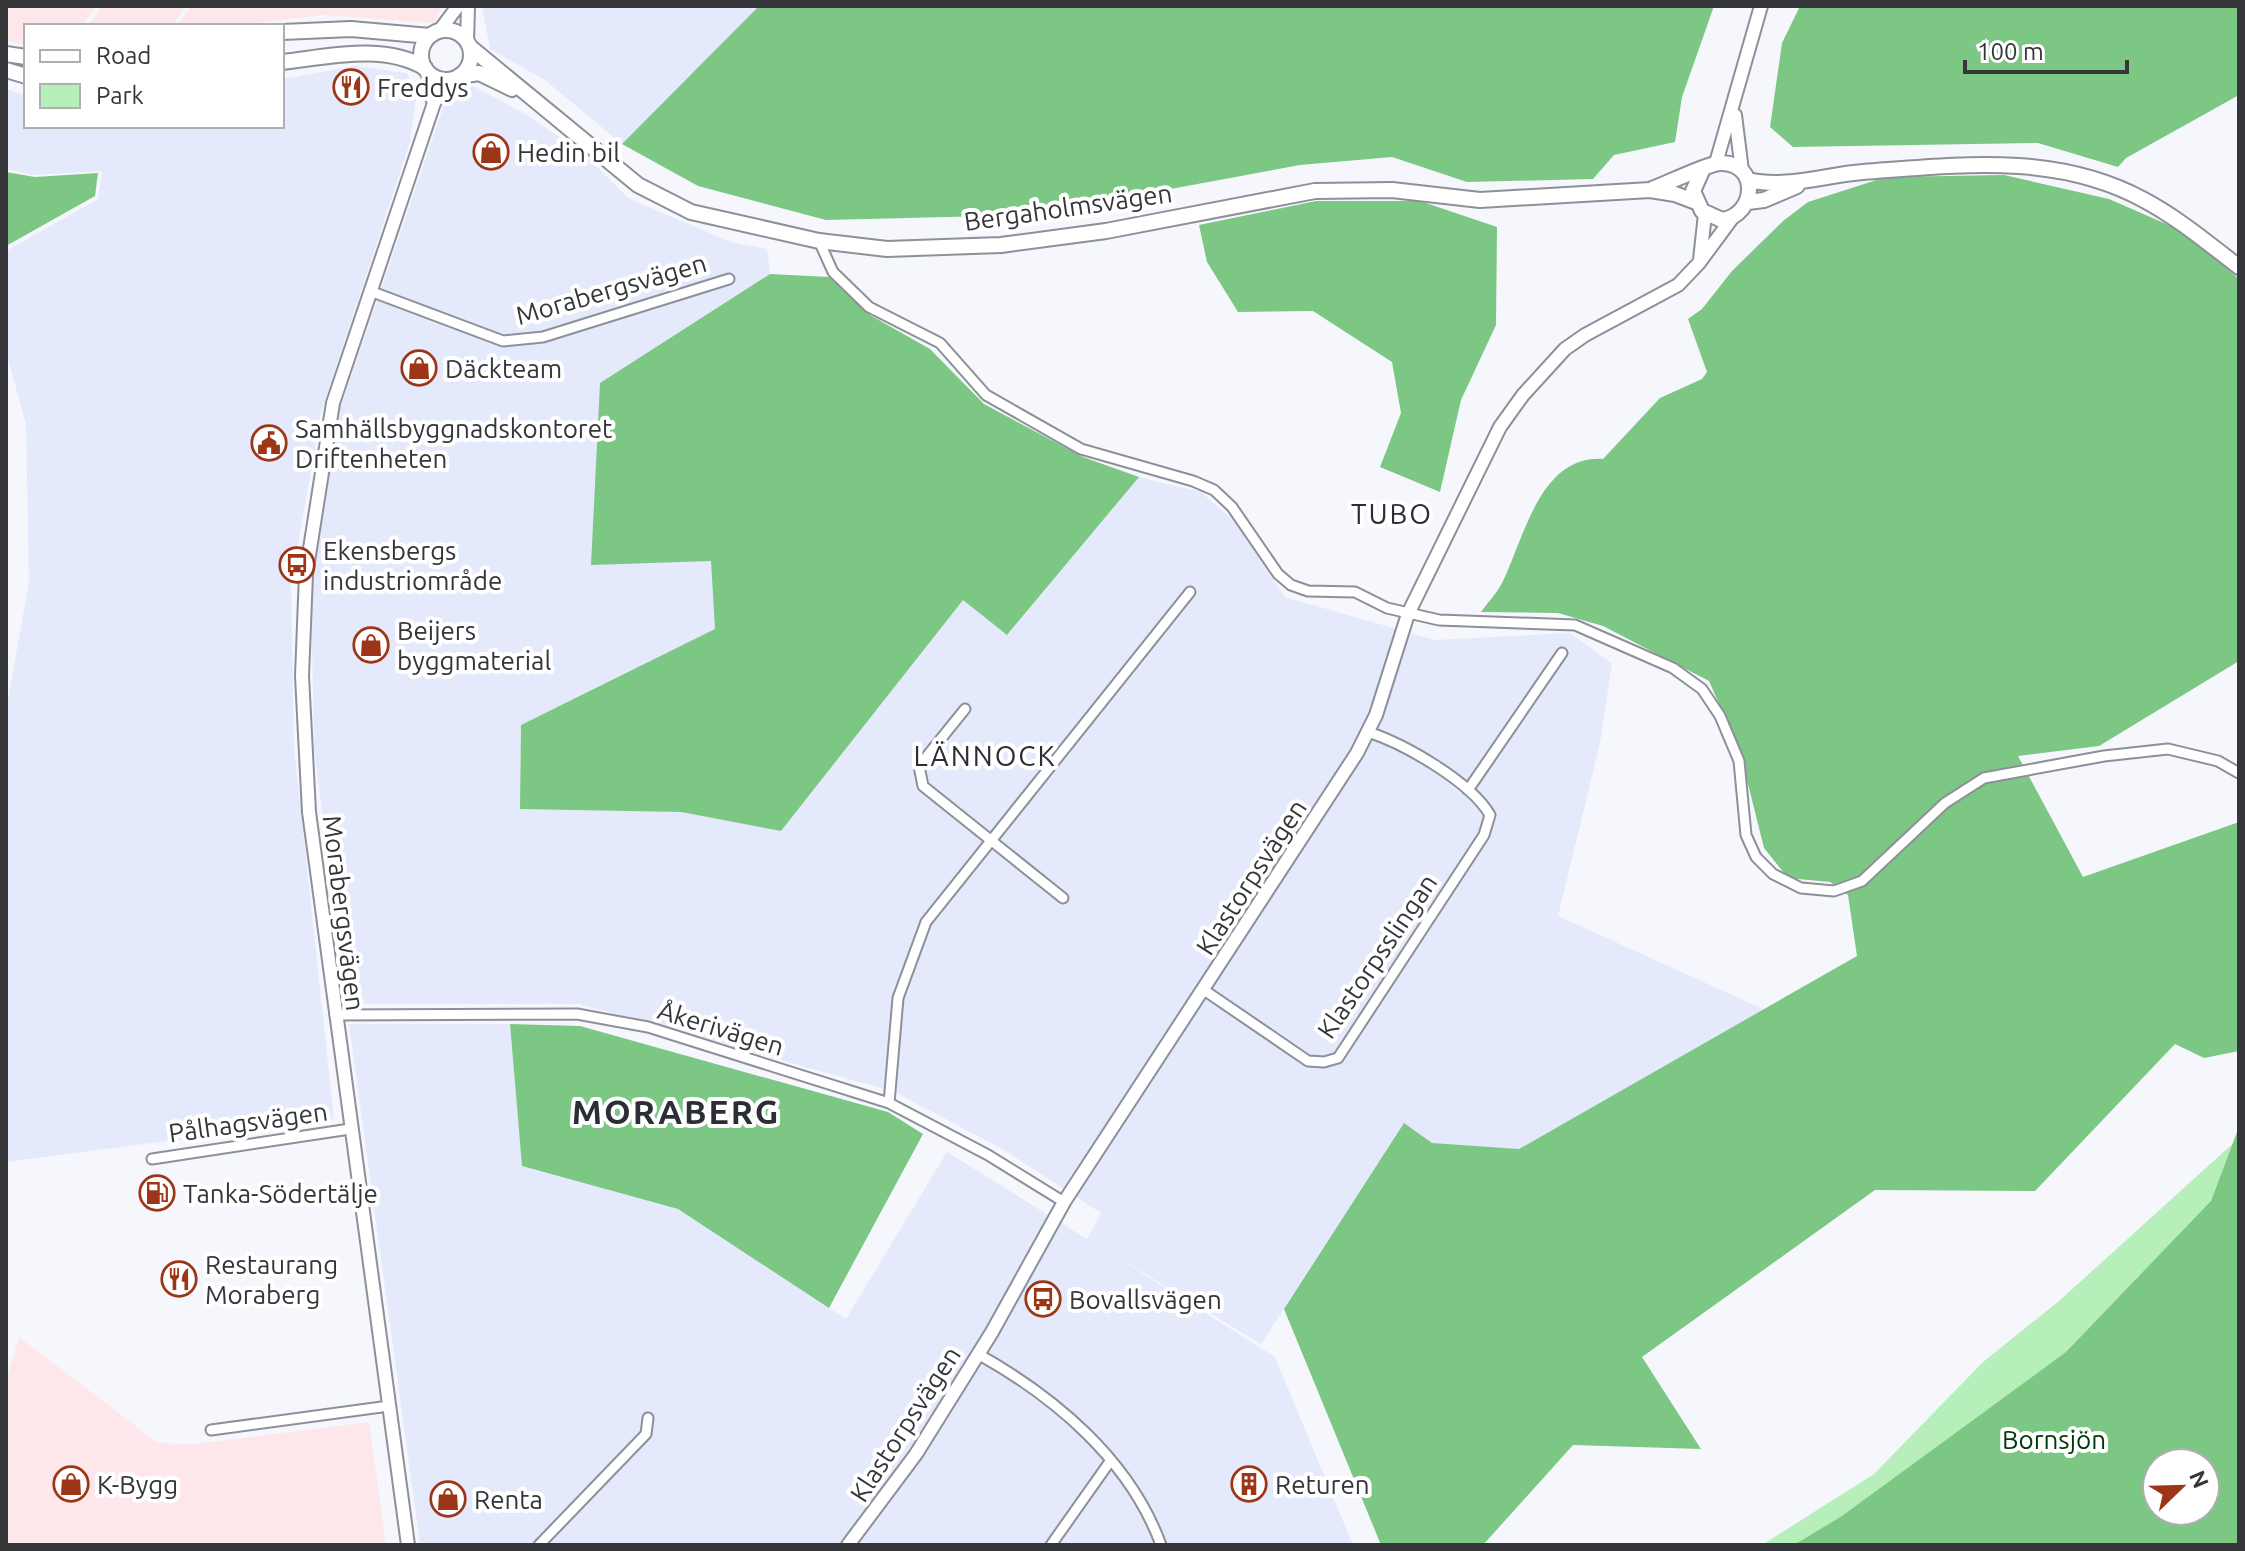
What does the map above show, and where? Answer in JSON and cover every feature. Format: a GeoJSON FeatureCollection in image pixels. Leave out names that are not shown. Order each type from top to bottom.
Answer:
{"type":"FeatureCollection","features":[{"type":"Feature","properties":{"kind":"main road"},"geometry":{"type":"LineString","coordinates":[[284,32],[351,29],[458,33],[469,44],[469,63],[455,78],[427,70],[406,57],[383,54],[284,62]]}},
{"type":"Feature","properties":{"kind":"main road"},"geometry":{"type":"LineString","coordinates":[[427,70],[422,48],[435,33]]}},
{"type":"Feature","properties":{"kind":"main road","name":"Bergaholmsvägen"},"geometry":{"type":"LineString","coordinates":[[469,44],[638,185],[691,212],[819,241],[887,249],[1001,245],[1315,191],[1392,190],[1480,200],[1650,190],[1675,194],[1716,219],[1733,217]]}},
{"type":"Feature","properties":{"kind":"main road","name":"Bergaholmsvägen"},"geometry":{"type":"LineString","coordinates":[[455,78],[479,73],[530,98]]}},
{"type":"Feature","properties":{"kind":"main road"},"geometry":{"type":"LineString","coordinates":[[1716,163],[1733,165],[1745,176],[1764,184],[1854,173],[1987,163],[2041,168],[2090,178],[2145,200],[2239,267]]}},
{"type":"Feature","properties":{"kind":"main road","name":"Bergaholmsvägen"},"geometry":{"type":"LineString","coordinates":[[1650,190],[1716,163]]}},
{"type":"Feature","properties":{"kind":"main road"},"geometry":{"type":"LineString","coordinates":[[1700,208],[1694,186],[1702,171]]}},
{"type":"Feature","properties":{"kind":"main road"},"geometry":{"type":"LineString","coordinates":[[1745,176],[1748,202]]}},
{"type":"Feature","properties":{"kind":"main road"},"geometry":{"type":"LineString","coordinates":[[1733,217],[1748,202],[1764,200],[1812,180]]}},
{"type":"Feature","properties":{"kind":"street"},"geometry":{"type":"LineString","coordinates":[[435,33],[458,6]]}},
{"type":"Feature","properties":{"kind":"street"},"geometry":{"type":"LineString","coordinates":[[468,6],[469,44]]}},
{"type":"Feature","properties":{"kind":"street"},"geometry":{"type":"LineString","coordinates":[[1716,163],[1761,6]]}},
{"type":"Feature","properties":{"kind":"street","name":"Morabergsvägen"},"geometry":{"type":"LineString","coordinates":[[427,70],[428,88],[434,103]]}},
{"type":"Feature","properties":{"kind":"street","name":"Morabergsvägen"},"geometry":{"type":"LineString","coordinates":[[408,1545],[350,1129],[304,757],[304,592],[333,403],[434,103],[455,78]]}},
{"type":"Feature","properties":{"kind":"street"},"geometry":{"type":"LineString","coordinates":[[1734,100],[1745,176]]}},
{"type":"Feature","properties":{"kind":"street"},"geometry":{"type":"LineString","coordinates":[[1699,263],[1700,208]]}},
{"type":"Feature","properties":{"kind":"street","name":"Klastorpsvägen"},"geometry":{"type":"LineString","coordinates":[[848,1545],[916,1454],[978,1354],[1064,1202],[1204,990],[1368,732],[1408,614],[1500,427],[1523,395],[1565,349],[1678,285],[1699,263],[1733,217]]}},
{"type":"Feature","properties":{"kind":"street"},"geometry":{"type":"LineString","coordinates":[[819,241],[833,272],[869,307],[940,343],[986,395],[1081,449],[1193,481],[1214,490],[1232,507],[1278,574],[1291,585],[1308,591],[1355,592],[1408,614],[1439,620],[1575,625],[1683,675],[1702,689],[1714,707],[1739,761],[1746,835],[1756,857],[1773,874],[1801,888],[1834,891],[1862,881],[1945,803],[1984,778],[2099,756],[2168,749],[2218,761],[2239,773]]}},
{"type":"Feature","properties":{"kind":"street","name":"Morabergsvägen"},"geometry":{"type":"LineString","coordinates":[[370,291],[503,341],[543,337],[729,279]]}},
{"type":"Feature","properties":{"kind":"street"},"geometry":{"type":"LineString","coordinates":[[889,1103],[898,998],[926,922],[1190,592]]}},
{"type":"Feature","properties":{"kind":"street"},"geometry":{"type":"LineString","coordinates":[[1468,790],[1562,653]]}},
{"type":"Feature","properties":{"kind":"street"},"geometry":{"type":"LineString","coordinates":[[965,709],[919,766],[923,786],[1063,898]]}},
{"type":"Feature","properties":{"kind":"street","name":"Klastorpsslingan"},"geometry":{"type":"LineString","coordinates":[[1204,990],[1308,1061],[1324,1062],[1338,1058],[1484,835],[1490,815],[1481,799],[1395,740],[1368,732]]}},
{"type":"Feature","properties":{"kind":"street","name":"Åkerivägen"},"geometry":{"type":"LineString","coordinates":[[335,1015],[577,1014],[648,1027],[889,1103],[988,1155],[1064,1202]]}},
{"type":"Feature","properties":{"kind":"street","name":"Pålhagsvägen"},"geometry":{"type":"LineString","coordinates":[[152,1159],[350,1129]]}},
{"type":"Feature","properties":{"kind":"street"},"geometry":{"type":"LineString","coordinates":[[978,1354],[1036,1391],[1111,1460],[1139,1497],[1161,1545]]}},
{"type":"Feature","properties":{"kind":"street"},"geometry":{"type":"LineString","coordinates":[[211,1430],[389,1406]]}},
{"type":"Feature","properties":{"kind":"street"},"geometry":{"type":"LineString","coordinates":[[539,1545],[646,1434],[648,1418]]}},
{"type":"Feature","properties":{"kind":"street"},"geometry":{"type":"LineString","coordinates":[[1051,1545],[1111,1460]]}},
{"type":"Feature","properties":{"kind":"shaded area"},"geometry":{"type":"Polygon","coordinates":[[[6,6],[96,6],[83,24],[24,24],[24,45],[6,40],[6,6]]]}},
{"type":"Feature","properties":{"kind":"shaded area"},"geometry":{"type":"Polygon","coordinates":[[[102,6],[186,6],[173,24],[89,24],[102,6]]]}},
{"type":"Feature","properties":{"kind":"shaded area"},"geometry":{"type":"Polygon","coordinates":[[[191,6],[442,6],[434,23],[324,15],[249,24],[178,24],[191,6]]]}},
{"type":"Feature","properties":{"kind":"shaded area"},"geometry":{"type":"Polygon","coordinates":[[[482,6],[759,6],[622,144],[545,80],[490,49],[482,6]]]}},
{"type":"Feature","properties":{"kind":"shaded area"},"geometry":{"type":"Polygon","coordinates":[[[355,66],[407,73],[416,98],[410,142],[321,413],[291,585],[294,746],[334,1119],[6,1162],[6,712],[29,581],[26,424],[6,352],[6,251],[98,199],[102,171],[34,175],[6,169],[6,89],[24,94],[24,128],[284,128],[284,79],[355,66]]]}},
{"type":"Feature","properties":{"kind":"shaded area"},"geometry":{"type":"Polygon","coordinates":[[[473,86],[524,113],[584,154],[628,198],[731,242],[767,249],[770,274],[600,383],[712,561],[715,630],[521,725],[520,808],[681,812],[781,831],[963,599],[1008,635],[1139,477],[1201,492],[1233,520],[1285,597],[1435,640],[1570,633],[1612,663],[1600,743],[1558,916],[1765,1010],[1519,1149],[1432,1143],[1404,1123],[1261,1344],[1102,1248],[1275,1357],[1353,1545],[420,1545],[349,1024],[510,1024],[522,1166],[678,1209],[846,1319],[947,1152],[1087,1239],[1101,1213],[1004,1150],[895,1092],[579,1004],[346,1004],[314,748],[311,583],[340,409],[446,99],[473,86]]]}},
{"type":"Feature","properties":{"kind":"shaded area"},"geometry":{"type":"Polygon","coordinates":[[[19,1337],[158,1443],[194,1444],[369,1422],[386,1545],[6,1545],[6,1380],[19,1337]]]}},
{"type":"Feature","properties":{"kind":"green space"},"geometry":{"type":"Polygon","coordinates":[[[759,6],[1714,6],[1682,97],[1675,142],[1614,155],[1593,179],[1467,182],[1392,157],[1300,165],[1030,215],[826,220],[698,186],[622,144],[759,6]]]}},
{"type":"Feature","properties":{"kind":"green space"},"geometry":{"type":"Polygon","coordinates":[[[1800,6],[2239,6],[2239,95],[2126,158],[2118,167],[2038,143],[1793,147],[1770,127],[1782,43],[1800,6]]]}},
{"type":"Feature","properties":{"kind":"green space"},"geometry":{"type":"Polygon","coordinates":[[[6,172],[35,177],[98,173],[95,196],[6,246],[6,172]]]}},
{"type":"Feature","properties":{"kind":"green space"},"geometry":{"type":"Polygon","coordinates":[[[2004,175],[2109,199],[2180,230],[2239,279],[2239,661],[2099,746],[2018,756],[2083,877],[2239,822],[2239,1051],[2204,1058],[2175,1044],[2035,1191],[1875,1190],[1642,1357],[1701,1449],[1573,1445],[1483,1545],[1381,1545],[1284,1309],[1404,1123],[1432,1143],[1519,1149],[1857,956],[1848,895],[1830,882],[1788,878],[1764,848],[1740,752],[1709,681],[1603,626],[1558,613],[1481,612],[1501,585],[1527,522],[1549,485],[1564,470],[1581,461],[1603,459],[1660,398],[1702,379],[1707,372],[1688,319],[1702,309],[1732,271],[1783,221],[1808,202],[1886,177],[2004,175]]]}},
{"type":"Feature","properties":{"kind":"green space"},"geometry":{"type":"Polygon","coordinates":[[[1316,201],[1420,201],[1497,227],[1496,325],[1461,400],[1440,492],[1380,467],[1401,413],[1392,362],[1313,311],[1238,312],[1207,262],[1199,225],[1316,201]]]}},
{"type":"Feature","properties":{"kind":"green space"},"geometry":{"type":"Polygon","coordinates":[[[770,274],[829,277],[870,315],[930,349],[984,404],[1083,457],[1139,477],[1007,635],[963,600],[781,831],[681,812],[520,809],[521,725],[715,629],[711,561],[591,565],[600,383],[770,274]]]}},
{"type":"Feature","properties":{"kind":"green space"},"geometry":{"type":"Polygon","coordinates":[[[510,1024],[580,1026],[888,1112],[923,1134],[829,1308],[678,1209],[522,1166],[510,1024]]]}},
{"type":"Feature","properties":{"kind":"green space","name":"Bornsjön"},"geometry":{"type":"Polygon","coordinates":[[[2239,1127],[2239,1545],[1794,1545],[1842,1516],[2066,1352],[2211,1201],[2239,1127]]]}},
{"type":"Feature","properties":{"kind":"green space","name":"Bornsjön"},"geometry":{"type":"Polygon","coordinates":[[[2239,1138],[2239,1545],[1762,1545],[1874,1474],[1983,1362],[2059,1301],[2239,1138]]]}},
{"type":"Feature","properties":{"kind":"place","name":"Freddys"},"geometry":{"type":"Point","coordinates":[351,87]}},
{"type":"Feature","properties":{"kind":"place","name":"Hedin bil"},"geometry":{"type":"Point","coordinates":[491,152]}},
{"type":"Feature","properties":{"kind":"place","name":"Däckteam"},"geometry":{"type":"Point","coordinates":[419,368]}},
{"type":"Feature","properties":{"kind":"place","name":"Samhällsbyggnadskontoret Driftenheten"},"geometry":{"type":"Point","coordinates":[269,443]}},
{"type":"Feature","properties":{"kind":"place","name":"Ekensbergs industriområde"},"geometry":{"type":"Point","coordinates":[297,565]}},
{"type":"Feature","properties":{"kind":"place","name":"Beijers byggmaterial"},"geometry":{"type":"Point","coordinates":[371,645]}},
{"type":"Feature","properties":{"kind":"place","name":"Tanka-Södertälje"},"geometry":{"type":"Point","coordinates":[157,1193]}},
{"type":"Feature","properties":{"kind":"place","name":"Restaurang Moraberg"},"geometry":{"type":"Point","coordinates":[179,1279]}},
{"type":"Feature","properties":{"kind":"place","name":"Bovallsvägen"},"geometry":{"type":"Point","coordinates":[1043,1299]}},
{"type":"Feature","properties":{"kind":"place","name":"K-Bygg"},"geometry":{"type":"Point","coordinates":[71,1484]}},
{"type":"Feature","properties":{"kind":"place","name":"Returen"},"geometry":{"type":"Point","coordinates":[1249,1484]}},
{"type":"Feature","properties":{"kind":"place","name":"Renta"},"geometry":{"type":"Point","coordinates":[448,1499]}},
{"type":"Feature","properties":{"kind":"district","name":"TUBO"},"geometry":{"type":"Point","coordinates":[1392,513]}},
{"type":"Feature","properties":{"kind":"district","name":"LÄNNOCK"},"geometry":{"type":"Point","coordinates":[985,755]}},
{"type":"Feature","properties":{"kind":"district","name":"MORABERG"},"geometry":{"type":"Point","coordinates":[676,1111]}}]}
